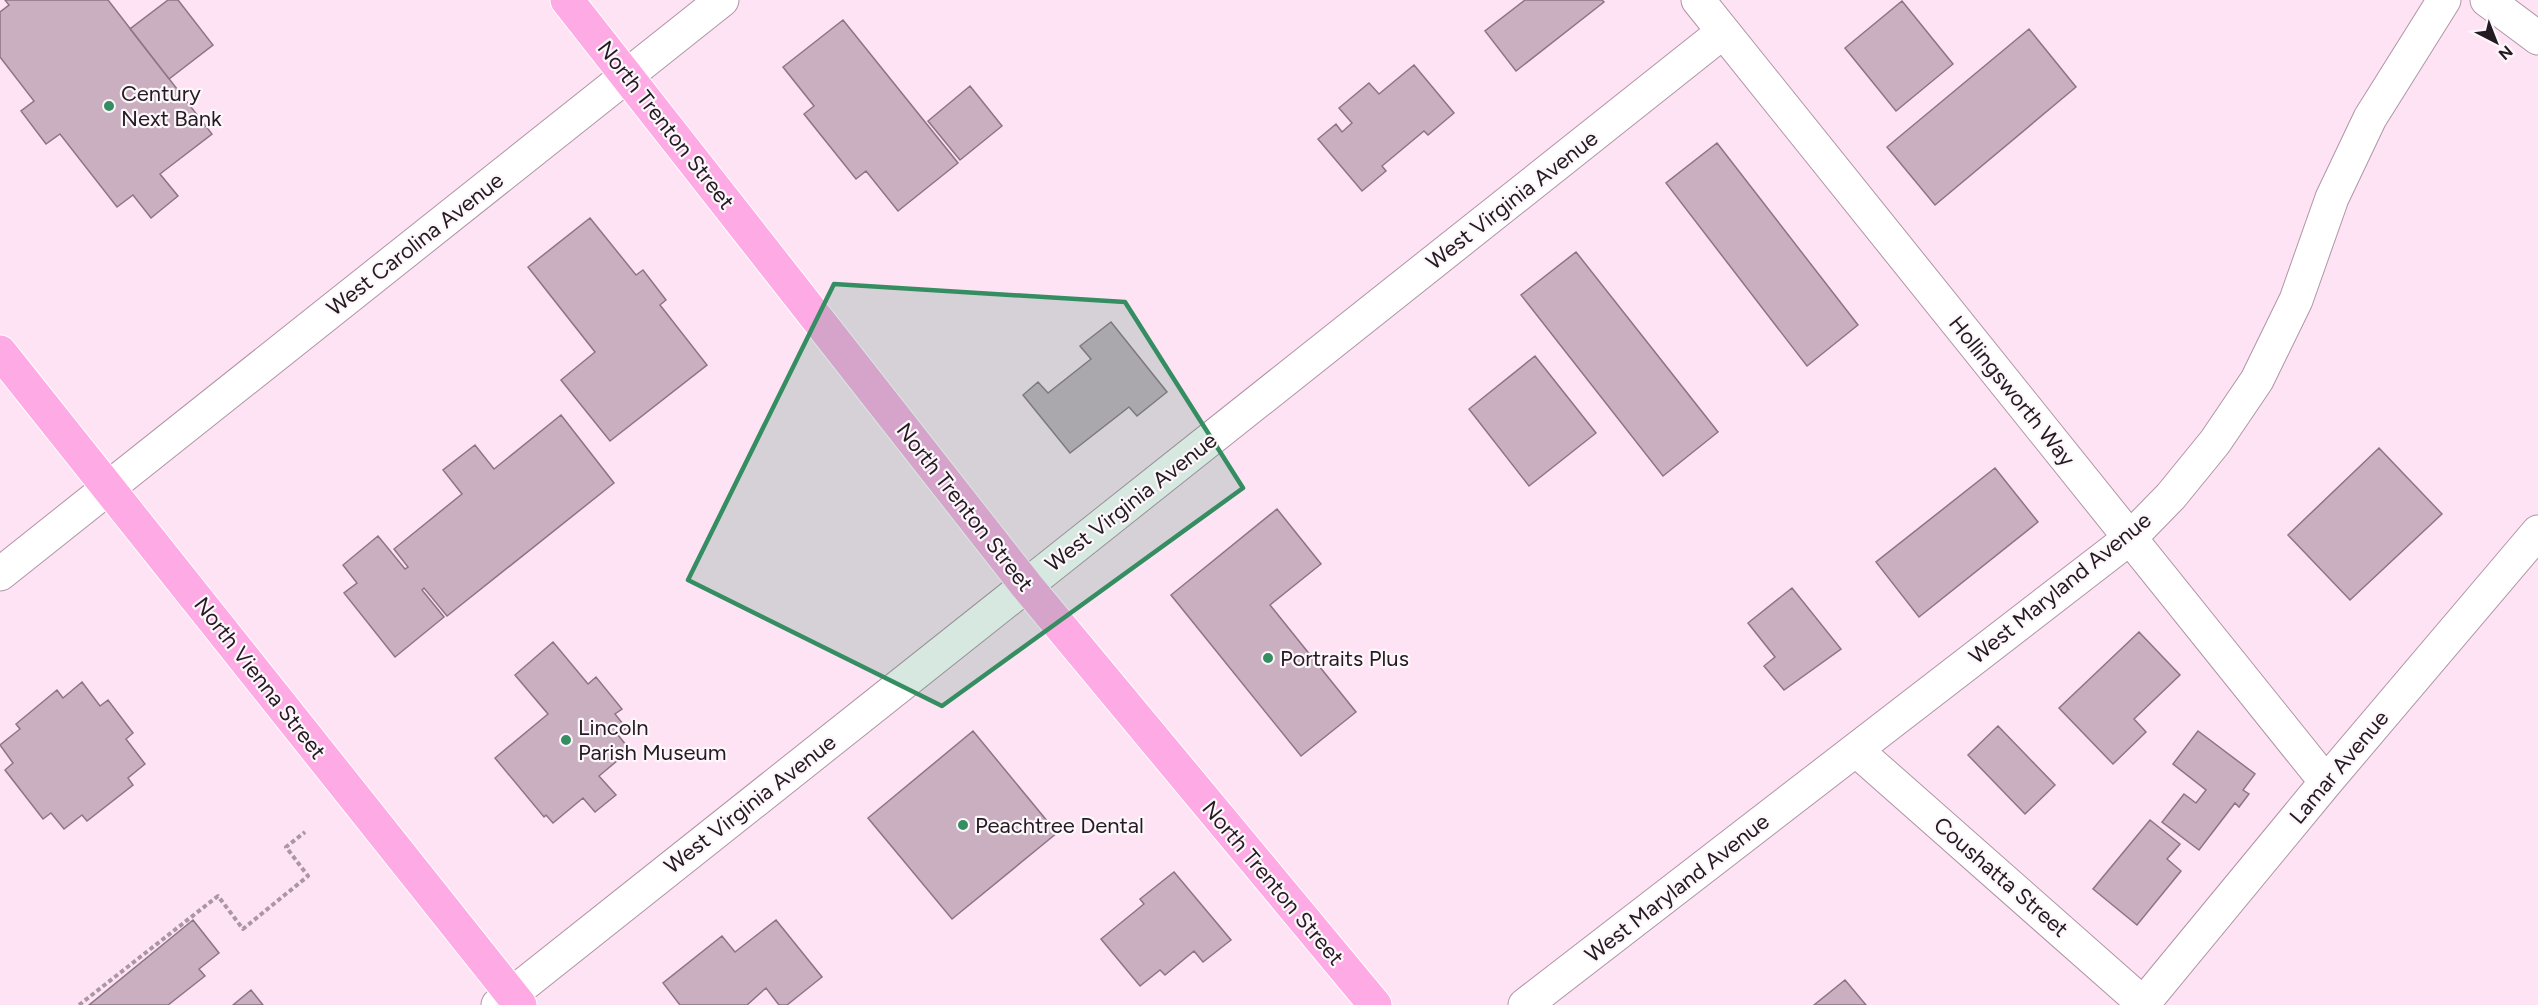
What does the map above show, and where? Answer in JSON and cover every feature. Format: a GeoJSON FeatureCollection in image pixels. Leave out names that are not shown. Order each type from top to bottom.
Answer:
{"type":"FeatureCollection","features":[{"type":"Feature","properties":{"kind":"highway","name":"North Trenton Street"},"geometry":{"type":"LineString","coordinates":[[567,0],[1026,585],[1375,1005]]}},
{"type":"Feature","properties":{"kind":"highway","name":"North Vienna Street"},"geometry":{"type":"LineString","coordinates":[[0,352],[509,1002]]}},
{"type":"Feature","properties":{"kind":"street","name":"West Carolina Avenue"},"geometry":{"type":"LineString","coordinates":[[0,574],[722,0]]}},
{"type":"Feature","properties":{"kind":"street","name":"Hollingsworth Way"},"geometry":{"type":"LineString","coordinates":[[1698,0],[2326,782]]}},
{"type":"Feature","properties":{"kind":"street","name":"West Maryland Avenue"},"geometry":{"type":"LineString","coordinates":[[1525,1005],[2130,538],[2171,496],[2215,442],[2257,380],[2296,300],[2332,198],[2370,118],[2444,0]]}},
{"type":"Feature","properties":{"kind":"street"},"geometry":{"type":"LineString","coordinates":[[2487,0],[2538,38]]}},
{"type":"Feature","properties":{"kind":"street","name":"West Virginia Avenue"},"geometry":{"type":"LineString","coordinates":[[509,1002],[1026,585],[1723,32]]}},
{"type":"Feature","properties":{"kind":"street","name":"Lamar Avenue"},"geometry":{"type":"LineString","coordinates":[[2144,1004],[2326,782],[2538,532]]}},
{"type":"Feature","properties":{"kind":"street","name":"Coushatta Street"},"geometry":{"type":"LineString","coordinates":[[1856,750],[2144,1004]]}},
{"type":"Feature","properties":{"kind":"path"},"geometry":{"type":"LineString","coordinates":[[79,1005],[218,896],[243,929],[308,876],[286,847],[305,831]]}},
{"type":"Feature","properties":{"kind":"highlighted area"},"geometry":{"type":"Polygon","coordinates":[[[834,284],[1125,302],[1243,488],[942,706],[688,580],[834,284]]]}},
{"type":"Feature","properties":{"kind":"building","name":"Century Next Bank"},"geometry":{"type":"Polygon","coordinates":[[[5,0],[108,0],[212,134],[160,174],[178,196],[151,218],[133,195],[117,207],[60,134],[46,144],[21,111],[34,101],[0,57],[0,12],[9,5],[5,0]]]}},
{"type":"Feature","properties":{"kind":"building"},"geometry":{"type":"Polygon","coordinates":[[[168,0],[178,0],[213,45],[169,79],[130,29],[168,0]]]}},
{"type":"Feature","properties":{"kind":"building"},"geometry":{"type":"Polygon","coordinates":[[[1525,0],[1602,0],[1604,2],[1516,71],[1485,31],[1525,0]]]}},
{"type":"Feature","properties":{"kind":"building"},"geometry":{"type":"Polygon","coordinates":[[[1902,1],[1953,64],[1896,111],[1845,48],[1902,1]]]}},
{"type":"Feature","properties":{"kind":"building"},"geometry":{"type":"Polygon","coordinates":[[[843,20],[958,163],[898,211],[866,171],[856,179],[804,114],[814,106],[783,67],[843,20]]]}},
{"type":"Feature","properties":{"kind":"building"},"geometry":{"type":"Polygon","coordinates":[[[2029,29],[2076,87],[1935,205],[1887,147],[2029,29]]]}},
{"type":"Feature","properties":{"kind":"building"},"geometry":{"type":"Polygon","coordinates":[[[1414,65],[1454,113],[1428,135],[1424,131],[1382,166],[1386,171],[1362,191],[1318,139],[1336,124],[1342,132],[1352,123],[1339,108],[1369,83],[1379,94],[1414,65]]]}},
{"type":"Feature","properties":{"kind":"building"},"geometry":{"type":"Polygon","coordinates":[[[970,86],[1002,126],[960,160],[928,121],[970,86]]]}},
{"type":"Feature","properties":{"kind":"building"},"geometry":{"type":"Polygon","coordinates":[[[1717,143],[1858,325],[1807,366],[1666,183],[1717,143]]]}},
{"type":"Feature","properties":{"kind":"building"},"geometry":{"type":"Polygon","coordinates":[[[590,218],[636,275],[643,270],[666,300],[660,305],[707,365],[610,441],[561,380],[595,352],[528,267],[590,218]]]}},
{"type":"Feature","properties":{"kind":"building"},"geometry":{"type":"Polygon","coordinates":[[[1576,252],[1718,432],[1663,476],[1521,295],[1576,252]]]}},
{"type":"Feature","properties":{"kind":"building"},"geometry":{"type":"Polygon","coordinates":[[[1111,322],[1167,392],[1137,416],[1129,407],[1070,453],[1023,395],[1038,382],[1048,393],[1091,359],[1080,346],[1111,322]]]}},
{"type":"Feature","properties":{"kind":"building"},"geometry":{"type":"Polygon","coordinates":[[[1535,356],[1596,433],[1529,486],[1469,409],[1535,356]]]}},
{"type":"Feature","properties":{"kind":"building"},"geometry":{"type":"Polygon","coordinates":[[[561,415],[614,483],[447,616],[424,588],[422,590],[444,617],[395,657],[344,593],[357,583],[343,565],[378,536],[405,569],[408,567],[394,549],[462,494],[443,470],[475,445],[494,469],[561,415]]]}},
{"type":"Feature","properties":{"kind":"building"},"geometry":{"type":"Polygon","coordinates":[[[2379,448],[2442,514],[2350,600],[2288,535],[2379,448]]]}},
{"type":"Feature","properties":{"kind":"building"},"geometry":{"type":"Polygon","coordinates":[[[1995,468],[2038,522],[1919,617],[1876,562],[1995,468]]]}},
{"type":"Feature","properties":{"kind":"building","name":"Portraits Plus"},"geometry":{"type":"Polygon","coordinates":[[[1277,509],[1321,564],[1270,605],[1356,712],[1301,756],[1171,595],[1277,509]]]}},
{"type":"Feature","properties":{"kind":"building"},"geometry":{"type":"Polygon","coordinates":[[[1792,588],[1841,649],[1784,690],[1764,666],[1775,657],[1748,623],[1792,588]]]}},
{"type":"Feature","properties":{"kind":"building"},"geometry":{"type":"Polygon","coordinates":[[[2139,632],[2180,675],[2134,719],[2146,732],[2113,764],[2059,708],[2139,632]]]}},
{"type":"Feature","properties":{"kind":"building"},"geometry":{"type":"Polygon","coordinates":[[[553,642],[588,684],[596,677],[622,709],[615,714],[626,728],[618,735],[630,750],[599,776],[616,795],[595,812],[583,798],[553,823],[546,815],[544,817],[495,758],[548,714],[515,675],[553,642]]]}},
{"type":"Feature","properties":{"kind":"building"},"geometry":{"type":"Polygon","coordinates":[[[82,682],[100,706],[108,700],[133,733],[126,739],[145,764],[128,778],[133,785],[87,821],[82,815],[64,829],[51,813],[43,819],[5,770],[13,763],[0,745],[20,729],[16,724],[57,690],[63,698],[82,682]]]}},
{"type":"Feature","properties":{"kind":"building"},"geometry":{"type":"Polygon","coordinates":[[[1998,726],[2055,785],[2025,814],[1968,755],[1998,726]]]}},
{"type":"Feature","properties":{"kind":"building","name":"Peachtree Dental"},"geometry":{"type":"Polygon","coordinates":[[[973,731],[1057,833],[952,919],[868,818],[973,731]]]}},
{"type":"Feature","properties":{"kind":"building"},"geometry":{"type":"Polygon","coordinates":[[[2198,731],[2255,774],[2243,790],[2249,794],[2239,807],[2235,803],[2199,850],[2162,822],[2184,794],[2196,803],[2206,790],[2173,764],[2198,731]]]}},
{"type":"Feature","properties":{"kind":"building"},"geometry":{"type":"Polygon","coordinates":[[[2150,820],[2180,844],[2167,859],[2181,871],[2137,925],[2093,889],[2150,820]]]}},
{"type":"Feature","properties":{"kind":"building"},"geometry":{"type":"Polygon","coordinates":[[[1174,872],[1231,940],[1203,962],[1194,951],[1165,975],[1160,970],[1140,986],[1101,939],[1144,904],[1140,899],[1174,872]]]}},
{"type":"Feature","properties":{"kind":"building"},"geometry":{"type":"Polygon","coordinates":[[[193,920],[219,953],[199,969],[205,976],[168,1005],[89,1005],[193,920]]]}},
{"type":"Feature","properties":{"kind":"building"},"geometry":{"type":"Polygon","coordinates":[[[776,920],[822,977],[787,1005],[779,1005],[766,988],[747,1005],[680,1005],[663,983],[722,936],[735,952],[776,920]]]}},
{"type":"Feature","properties":{"kind":"building"},"geometry":{"type":"Polygon","coordinates":[[[1845,980],[1866,1005],[1814,1005],[1845,980]]]}},
{"type":"Feature","properties":{"kind":"building"},"geometry":{"type":"Polygon","coordinates":[[[251,990],[263,1005],[233,1005],[251,990]]]}},
{"type":"Feature","properties":{"kind":"place","name":"Century Next Bank"},"geometry":{"type":"Point","coordinates":[109,106]}},
{"type":"Feature","properties":{"kind":"place","name":"Portraits Plus"},"geometry":{"type":"Point","coordinates":[1268,658]}},
{"type":"Feature","properties":{"kind":"place","name":"Lincoln Parish Museum"},"geometry":{"type":"Point","coordinates":[566,740]}},
{"type":"Feature","properties":{"kind":"place","name":"Peachtree Dental"},"geometry":{"type":"Point","coordinates":[963,825]}}]}
